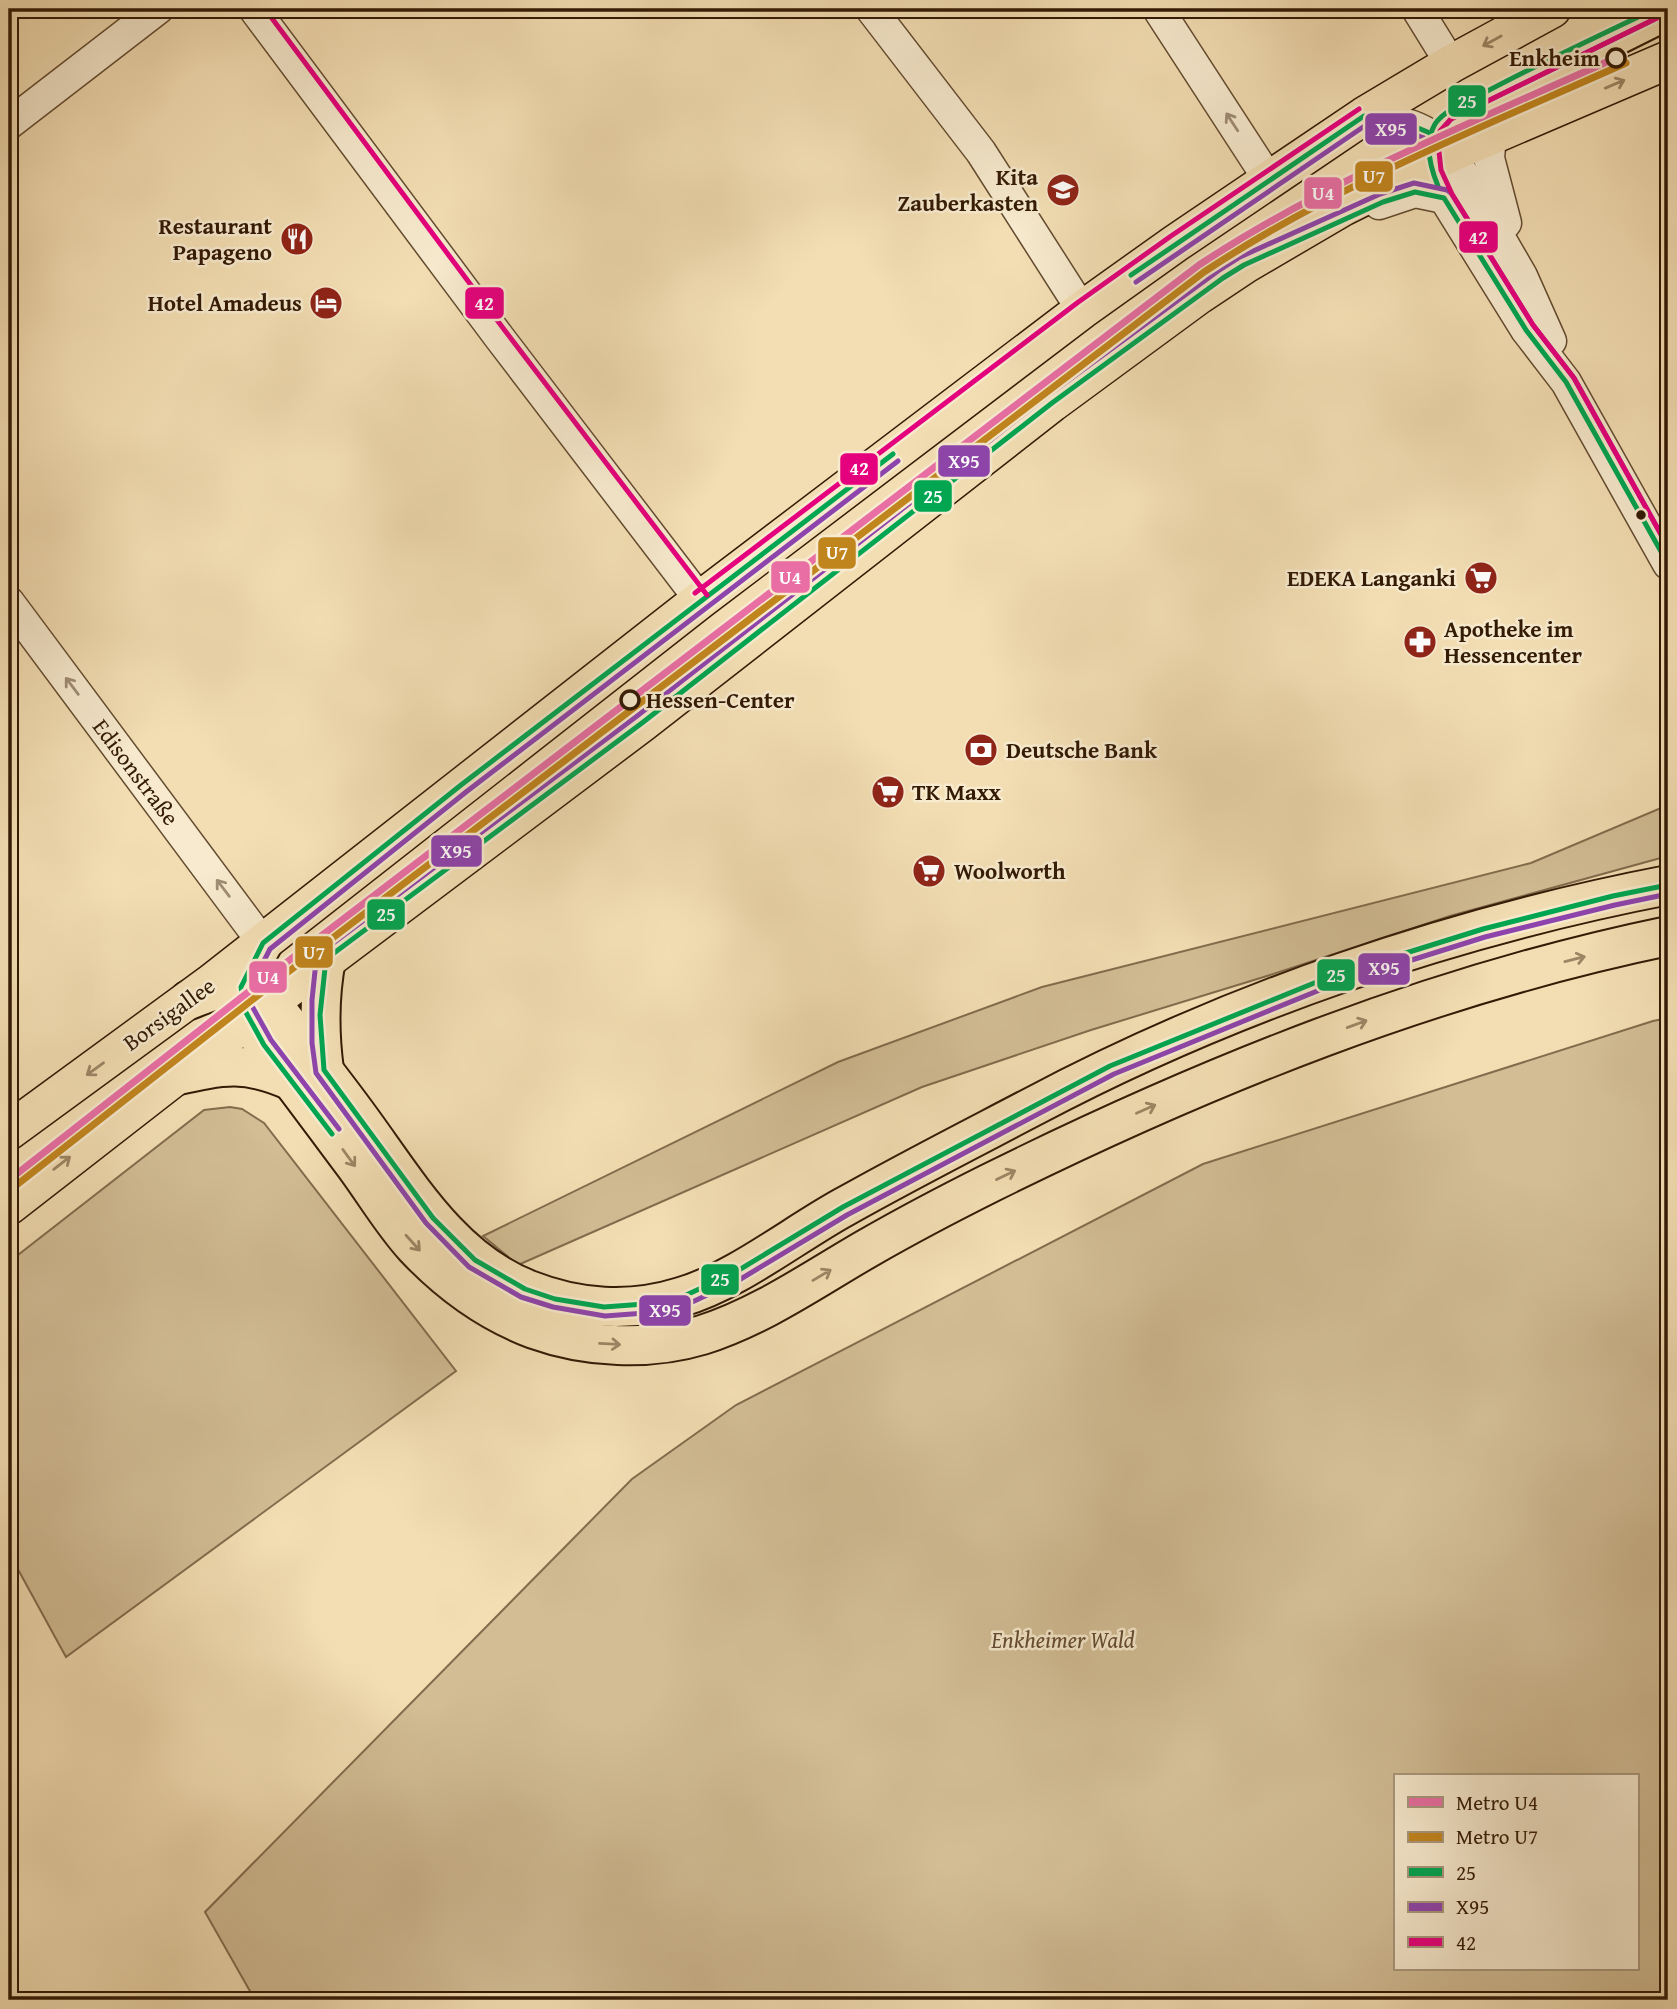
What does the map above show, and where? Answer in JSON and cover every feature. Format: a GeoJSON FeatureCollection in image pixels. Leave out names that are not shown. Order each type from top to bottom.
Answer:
{"type":"FeatureCollection","features":[{"type":"Feature","properties":{"kind":"highway"},"geometry":{"type":"LineString","coordinates":[[190,1000],[214,989],[253,1003],[309,1076],[433,1218],[475,1260],[525,1289],[555,1299],[604,1307],[658,1303],[684,1296],[734,1273],[844,1207],[1110,1066],[1329,977],[1483,929],[1613,896],[1668,886]]}},
{"type":"Feature","properties":{"kind":"highway"},"geometry":{"type":"LineString","coordinates":[[309,1076],[414,1246],[467,1293],[500,1314],[563,1337],[608,1345],[666,1342],[696,1337],[740,1322],[945,1206],[1084,1136],[1209,1081],[1299,1045],[1449,993],[1668,936]]}},
{"type":"Feature","properties":{"kind":"highway"},"geometry":{"type":"LineString","coordinates":[[253,1003],[263,943]]}},
{"type":"Feature","properties":{"kind":"highway"},"geometry":{"type":"LineString","coordinates":[[309,1076],[321,1048],[320,1008],[326,960]]}},
{"type":"Feature","properties":{"kind":"highway"},"geometry":{"type":"LineString","coordinates":[[174,1076],[228,1066],[309,1076]]}},
{"type":"Feature","properties":{"kind":"main road","name":"Borsigallee"},"geometry":{"type":"LineString","coordinates":[[9,1132],[190,1000],[700,600],[1082,310],[1364,116],[1451,64],[1552,9]]}},
{"type":"Feature","properties":{"kind":"main road"},"geometry":{"type":"LineString","coordinates":[[9,1206],[174,1076],[253,1003],[326,960],[642,723],[1052,403],[1199,295],[1244,265],[1343,207],[1451,153],[1668,60]]}},
{"type":"Feature","properties":{"kind":"street"},"geometry":{"type":"LineString","coordinates":[[9,124],[158,9]]}},
{"type":"Feature","properties":{"kind":"street"},"geometry":{"type":"LineString","coordinates":[[254,9],[700,600]]}},
{"type":"Feature","properties":{"kind":"street"},"geometry":{"type":"LineString","coordinates":[[871,9],[981,152],[1082,310]]}},
{"type":"Feature","properties":{"kind":"street"},"geometry":{"type":"LineString","coordinates":[[1158,9],[1269,180]]}},
{"type":"Feature","properties":{"kind":"street"},"geometry":{"type":"LineString","coordinates":[[1417,9],[1451,64]]}},
{"type":"Feature","properties":{"kind":"street"},"geometry":{"type":"LineString","coordinates":[[1364,116],[1395,120],[1424,130],[1438,139],[1451,153],[1522,276],[1549,334],[1563,379]]}},
{"type":"Feature","properties":{"kind":"street"},"geometry":{"type":"LineString","coordinates":[[1491,136],[1490,166],[1522,276]]}},
{"type":"Feature","properties":{"kind":"street"},"geometry":{"type":"LineString","coordinates":[[1244,265],[1383,202],[1415,192],[1444,198],[1527,330],[1563,379],[1668,564]]}},
{"type":"Feature","properties":{"kind":"street","name":"Edisonstraße"},"geometry":{"type":"LineString","coordinates":[[9,602],[263,943]]}},
{"type":"Feature","properties":{"kind":"green space"},"geometry":{"type":"Polygon","coordinates":[[[1668,805],[1668,856],[1450,916],[1091,1030],[922,1087],[518,1265],[483,1236],[838,1062],[1042,987],[1531,863],[1668,805]]]}},
{"type":"Feature","properties":{"kind":"green space","name":"Enkheimer Wald"},"geometry":{"type":"Polygon","coordinates":[[[1668,1018],[1668,2000],[255,2000],[205,1912],[632,1479],[736,1405],[1203,1164],[1668,1018]]]}},
{"type":"Feature","properties":{"kind":"green space"},"geometry":{"type":"Polygon","coordinates":[[[230,1107],[242,1109],[264,1123],[456,1371],[66,1657],[9,1553],[9,1262],[204,1110],[230,1107]]]}},
{"type":"Feature","properties":{"kind":"tram line"},"geometry":{"type":"LineString","coordinates":[[1582,15],[1595,9]]}},
{"type":"Feature","properties":{"kind":"tram line"},"geometry":{"type":"LineString","coordinates":[[1622,55],[1668,32]]}},
{"type":"Feature","properties":{"kind":"metro line","name":"U4"},"geometry":{"type":"LineString","coordinates":[[9,1180],[270,975],[1199,265],[1249,234],[1353,177],[1622,55]]}},
{"type":"Feature","properties":{"kind":"metro line","name":"U7"},"geometry":{"type":"LineString","coordinates":[[14,1187],[275,982],[1204,272],[1254,241],[1357,185],[1464,134],[1626,63]]}},
{"type":"Feature","properties":{"kind":"transit line","name":"42"},"geometry":{"type":"LineString","coordinates":[[265,9],[707,595]]}},
{"type":"Feature","properties":{"kind":"transit line","name":"25"},"geometry":{"type":"LineString","coordinates":[[1438,186],[1429,147],[1432,131],[1439,119],[1456,107],[1524,72],[1655,9]]}},
{"type":"Feature","properties":{"kind":"transit line","name":"X95"},"geometry":{"type":"LineString","coordinates":[[1136,282],[1366,125],[1404,131],[1433,141],[1451,119],[1659,17]]}},
{"type":"Feature","properties":{"kind":"transit line","name":"42"},"geometry":{"type":"LineString","coordinates":[[1659,17],[1451,119],[1440,131],[1438,143],[1441,170],[1452,194],[1533,325],[1574,378],[1668,547]]}},
{"type":"Feature","properties":{"kind":"transit line","name":"42"},"geometry":{"type":"LineString","coordinates":[[695,593],[1077,303],[1359,109]]}},
{"type":"Feature","properties":{"kind":"transit line","name":"25"},"geometry":{"type":"LineString","coordinates":[[1131,275],[1364,116],[1406,123],[1430,133]]}},
{"type":"Feature","properties":{"kind":"transit line","name":"X95"},"geometry":{"type":"LineString","coordinates":[[1668,547],[1574,378],[1533,325],[1451,193],[1414,183],[1380,194],[1240,257],[1218,271],[1047,396],[637,716],[320,953],[312,1000],[312,1043],[316,1073],[426,1223],[469,1267],[521,1297],[553,1307],[605,1316],[659,1312],[688,1304],[739,1280],[847,1215],[1114,1074],[1332,985],[1485,937],[1668,894]]}},
{"type":"Feature","properties":{"kind":"transit line","name":"25"},"geometry":{"type":"LineString","coordinates":[[1668,564],[1566,382],[1526,330],[1444,198],[1415,192],[1383,202],[1244,265],[1223,278],[1052,403],[642,723],[326,959],[320,1015],[324,1070],[433,1218],[475,1260],[525,1289],[555,1299],[604,1307],[658,1303],[684,1296],[734,1273],[843,1207],[1110,1066],[1329,977],[1483,929],[1668,885]]}},
{"type":"Feature","properties":{"kind":"transit line","name":"25"},"geometry":{"type":"LineString","coordinates":[[332,1134],[264,1045],[244,1009],[241,987],[263,943],[461,785],[893,454]]}},
{"type":"Feature","properties":{"kind":"transit line","name":"X95"},"geometry":{"type":"LineString","coordinates":[[339,1129],[271,1040],[252,1006],[250,988],[270,949],[466,792],[898,461]]}},
{"type":"Feature","properties":{"kind":"place","name":"Enkheim"},"geometry":{"type":"Point","coordinates":[1616,58]}},
{"type":"Feature","properties":{"kind":"place","name":"Kita Zauberkasten"},"geometry":{"type":"Point","coordinates":[1063,190]}},
{"type":"Feature","properties":{"kind":"place","name":"Restaurant Papageno"},"geometry":{"type":"Point","coordinates":[297,239]}},
{"type":"Feature","properties":{"kind":"place","name":"Hotel Amadeus"},"geometry":{"type":"Point","coordinates":[326,303]}},
{"type":"Feature","properties":{"kind":"place","name":"EDEKA Langanki"},"geometry":{"type":"Point","coordinates":[1481,578]}},
{"type":"Feature","properties":{"kind":"place","name":"Apotheke im Hessencenter"},"geometry":{"type":"Point","coordinates":[1420,642]}},
{"type":"Feature","properties":{"kind":"place","name":"Hessen-Center"},"geometry":{"type":"Point","coordinates":[630,700]}},
{"type":"Feature","properties":{"kind":"place","name":"Deutsche Bank"},"geometry":{"type":"Point","coordinates":[981,750]}},
{"type":"Feature","properties":{"kind":"place","name":"TK Maxx"},"geometry":{"type":"Point","coordinates":[888,792]}},
{"type":"Feature","properties":{"kind":"place","name":"Woolworth"},"geometry":{"type":"Point","coordinates":[929,871]}}]}
